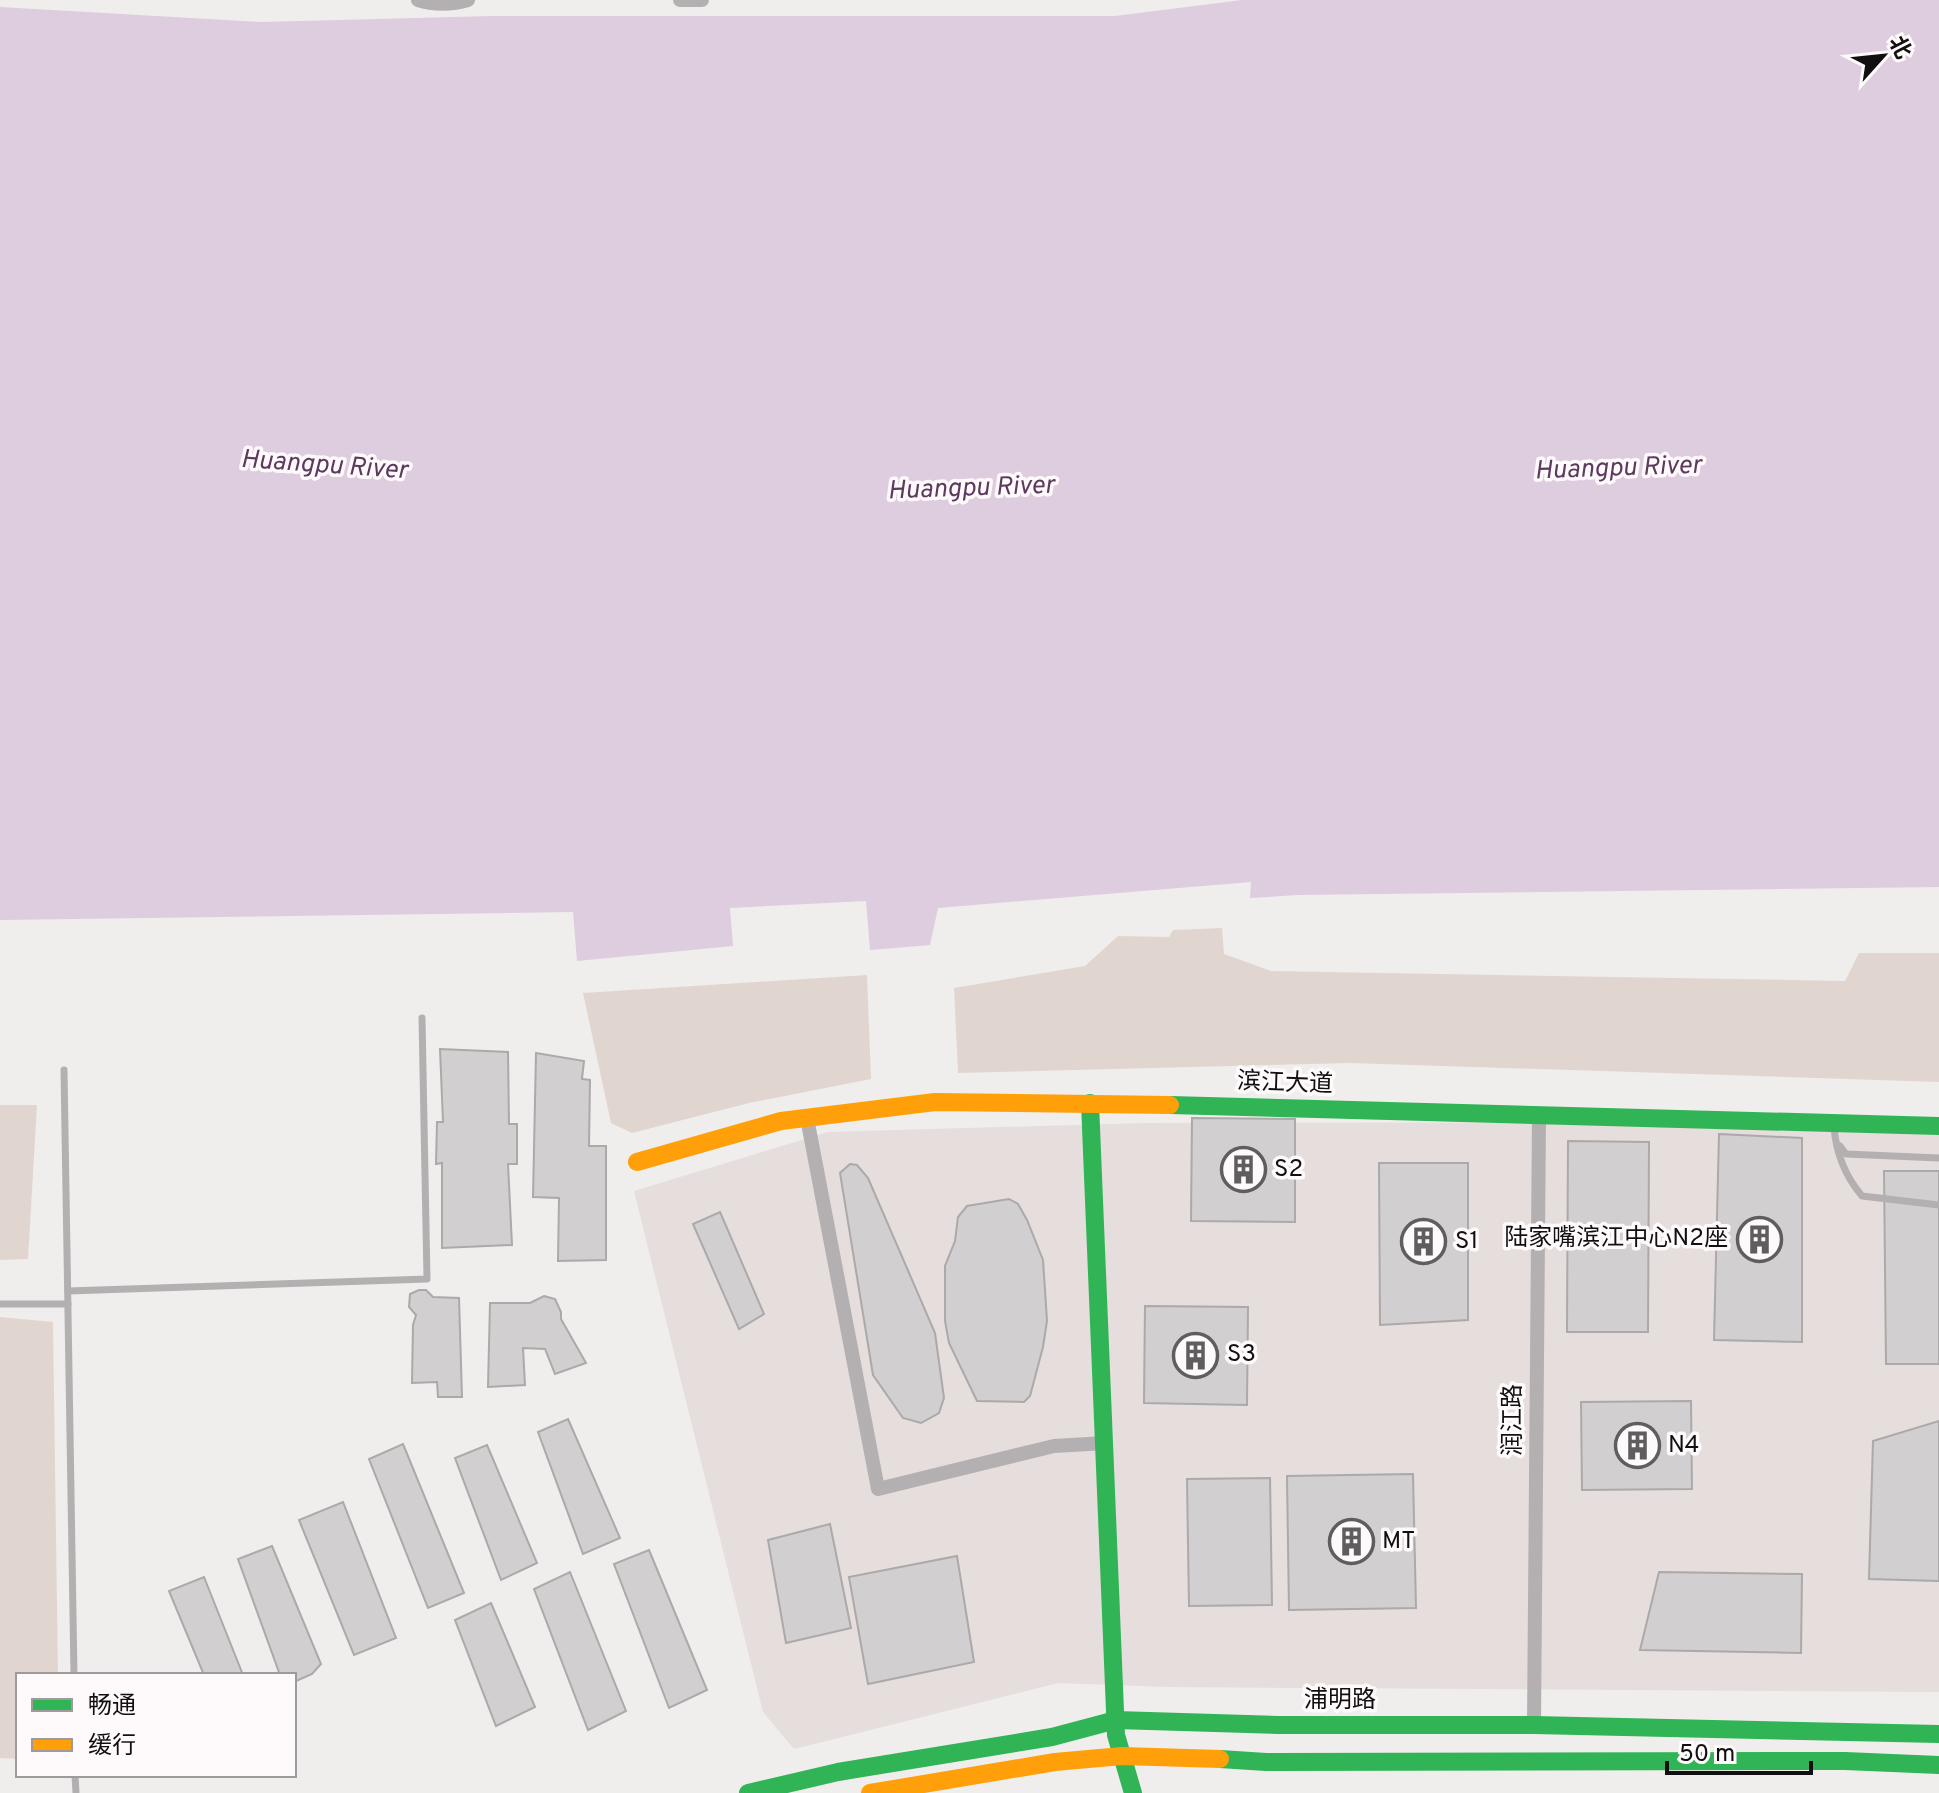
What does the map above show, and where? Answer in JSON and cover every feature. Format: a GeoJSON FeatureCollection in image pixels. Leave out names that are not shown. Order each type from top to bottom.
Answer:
{"type":"FeatureCollection","features":[{"type":"Feature","properties":{"kind":"main road","name":"滨江大道"},"geometry":{"type":"LineString","coordinates":[[637,1162],[781,1121],[935,1102],[1090,1103],[1939,1126]]}},
{"type":"Feature","properties":{"kind":"main road"},"geometry":{"type":"LineString","coordinates":[[1090,1103],[1116,1728],[1133,1793]]}},
{"type":"Feature","properties":{"kind":"main road","name":"浦明路"},"geometry":{"type":"LineString","coordinates":[[748,1793],[838,1772],[1116,1728],[1534,1725],[1939,1734]]}},
{"type":"Feature","properties":{"kind":"main road"},"geometry":{"type":"LineString","coordinates":[[870,1793],[1055,1762],[1122,1756],[1266,1762],[1845,1761],[1939,1765]]}},
{"type":"Feature","properties":{"kind":"street"},"geometry":{"type":"LineString","coordinates":[[418,0],[428,3],[468,0]]}},
{"type":"Feature","properties":{"kind":"street"},"geometry":{"type":"LineString","coordinates":[[680,0],[702,0]]}},
{"type":"Feature","properties":{"kind":"street","name":"润江路"},"geometry":{"type":"LineString","coordinates":[[1534,1725],[1539,1115]]}},
{"type":"Feature","properties":{"kind":"street"},"geometry":{"type":"LineString","coordinates":[[807,1118],[878,1489],[1054,1446],[1105,1443]]}},
{"type":"Feature","properties":{"kind":"lane"},"geometry":{"type":"LineString","coordinates":[[68,1291],[427,1279],[422,1018]]}},
{"type":"Feature","properties":{"kind":"lane"},"geometry":{"type":"LineString","coordinates":[[64,1070],[74,1673]]}},
{"type":"Feature","properties":{"kind":"lane"},"geometry":{"type":"LineString","coordinates":[[1834,1122],[1835,1142],[1848,1179],[1862,1196],[1939,1205]]}},
{"type":"Feature","properties":{"kind":"lane"},"geometry":{"type":"LineString","coordinates":[[1835,1142],[1846,1154],[1939,1158]]}},
{"type":"Feature","properties":{"kind":"lane"},"geometry":{"type":"LineString","coordinates":[[0,1304],[68,1304]]}},
{"type":"Feature","properties":{"kind":"shaded area"},"geometry":{"type":"Polygon","coordinates":[[[1222,928],[1224,954],[1271,971],[1845,981],[1859,953],[1939,953],[1939,1082],[1351,1063],[958,1073],[954,988],[1085,966],[1118,936],[1169,937],[1173,930],[1222,928]]]}},
{"type":"Feature","properties":{"kind":"shaded area"},"geometry":{"type":"Polygon","coordinates":[[[867,975],[871,1079],[749,1103],[632,1133],[611,1123],[583,993],[867,975]]]}},
{"type":"Feature","properties":{"kind":"shaded area"},"geometry":{"type":"Polygon","coordinates":[[[0,1105],[37,1105],[28,1259],[0,1260],[0,1105]]]}},
{"type":"Feature","properties":{"kind":"shaded area"},"geometry":{"type":"Polygon","coordinates":[[[1939,1122],[1939,1692],[1168,1687],[1058,1683],[794,1749],[763,1712],[634,1191],[828,1132],[1146,1123],[1939,1122]]]}},
{"type":"Feature","properties":{"kind":"shaded area"},"geometry":{"type":"Polygon","coordinates":[[[0,1317],[53,1322],[58,1673],[16,1673],[16,1759],[0,1758],[0,1317]]]}},
{"type":"Feature","properties":{"kind":"water","name":"Huangpu River"},"geometry":{"type":"Polygon","coordinates":[[[1242,0],[1939,0],[1939,887],[1250,898],[1251,882],[938,908],[930,945],[870,950],[866,901],[730,908],[733,946],[577,961],[573,912],[0,920],[0,7],[262,22],[492,16],[1115,16],[1242,0]]]}},
{"type":"Feature","properties":{"kind":"building"},"geometry":{"type":"Polygon","coordinates":[[[440,1049],[508,1052],[509,1124],[517,1124],[517,1164],[508,1164],[512,1245],[442,1248],[442,1163],[436,1164],[437,1122],[443,1122],[440,1049]]]}},
{"type":"Feature","properties":{"kind":"building"},"geometry":{"type":"Polygon","coordinates":[[[536,1053],[584,1061],[582,1079],[590,1080],[589,1146],[606,1146],[606,1260],[558,1261],[559,1198],[533,1197],[536,1053]]]}},
{"type":"Feature","properties":{"kind":"building","name":"S2"},"geometry":{"type":"Polygon","coordinates":[[[1192,1118],[1295,1119],[1295,1222],[1191,1221],[1192,1118]]]}},
{"type":"Feature","properties":{"kind":"building","name":"陆家嘴滨江中心N2座"},"geometry":{"type":"Polygon","coordinates":[[[1719,1134],[1802,1138],[1802,1342],[1714,1340],[1719,1134]]]}},
{"type":"Feature","properties":{"kind":"building"},"geometry":{"type":"Polygon","coordinates":[[[1568,1141],[1649,1142],[1648,1332],[1567,1332],[1568,1141]]]}},
{"type":"Feature","properties":{"kind":"building","name":"S1"},"geometry":{"type":"Polygon","coordinates":[[[1379,1163],[1468,1163],[1468,1320],[1380,1325],[1379,1163]]]}},
{"type":"Feature","properties":{"kind":"building"},"geometry":{"type":"Polygon","coordinates":[[[850,1164],[857,1165],[868,1178],[935,1333],[944,1398],[939,1413],[921,1423],[903,1418],[873,1375],[840,1173],[850,1164]]]}},
{"type":"Feature","properties":{"kind":"building"},"geometry":{"type":"Polygon","coordinates":[[[1884,1171],[1939,1171],[1939,1364],[1886,1364],[1884,1171]]]}},
{"type":"Feature","properties":{"kind":"building"},"geometry":{"type":"Polygon","coordinates":[[[1009,1199],[1018,1204],[1027,1220],[1043,1260],[1047,1321],[1043,1347],[1030,1396],[1024,1402],[977,1401],[949,1343],[945,1321],[945,1266],[955,1241],[958,1217],[967,1206],[1009,1199]]]}},
{"type":"Feature","properties":{"kind":"building"},"geometry":{"type":"Polygon","coordinates":[[[720,1212],[764,1314],[739,1329],[693,1224],[720,1212]]]}},
{"type":"Feature","properties":{"kind":"building"},"geometry":{"type":"Polygon","coordinates":[[[426,1290],[433,1297],[459,1298],[462,1397],[438,1397],[437,1382],[412,1383],[413,1325],[416,1315],[409,1307],[410,1294],[426,1290]]]}},
{"type":"Feature","properties":{"kind":"building"},"geometry":{"type":"Polygon","coordinates":[[[544,1296],[555,1299],[561,1319],[586,1363],[555,1374],[545,1349],[523,1348],[525,1385],[488,1387],[490,1303],[530,1303],[544,1296]]]}},
{"type":"Feature","properties":{"kind":"building","name":"S3"},"geometry":{"type":"Polygon","coordinates":[[[1145,1306],[1248,1307],[1247,1405],[1144,1403],[1145,1306]]]}},
{"type":"Feature","properties":{"kind":"building","name":"N4"},"geometry":{"type":"Polygon","coordinates":[[[1691,1401],[1692,1489],[1582,1490],[1581,1402],[1691,1401]]]}},
{"type":"Feature","properties":{"kind":"building"},"geometry":{"type":"Polygon","coordinates":[[[568,1419],[620,1538],[583,1554],[538,1432],[568,1419]]]}},
{"type":"Feature","properties":{"kind":"building"},"geometry":{"type":"Polygon","coordinates":[[[1939,1421],[1939,1581],[1869,1579],[1873,1441],[1939,1421]]]}},
{"type":"Feature","properties":{"kind":"building"},"geometry":{"type":"Polygon","coordinates":[[[403,1444],[464,1593],[428,1608],[369,1459],[403,1444]]]}},
{"type":"Feature","properties":{"kind":"building"},"geometry":{"type":"Polygon","coordinates":[[[487,1445],[537,1563],[501,1580],[455,1458],[487,1445]]]}},
{"type":"Feature","properties":{"kind":"building","name":"MT"},"geometry":{"type":"Polygon","coordinates":[[[1413,1474],[1416,1608],[1289,1610],[1287,1476],[1413,1474]]]}},
{"type":"Feature","properties":{"kind":"building"},"geometry":{"type":"Polygon","coordinates":[[[1270,1478],[1272,1605],[1189,1606],[1187,1479],[1270,1478]]]}},
{"type":"Feature","properties":{"kind":"building"},"geometry":{"type":"Polygon","coordinates":[[[343,1502],[396,1638],[354,1655],[299,1520],[343,1502]]]}},
{"type":"Feature","properties":{"kind":"building"},"geometry":{"type":"Polygon","coordinates":[[[830,1524],[851,1628],[786,1643],[768,1540],[830,1524]]]}},
{"type":"Feature","properties":{"kind":"building"},"geometry":{"type":"Polygon","coordinates":[[[272,1546],[321,1664],[312,1674],[296,1681],[296,1673],[279,1673],[238,1559],[272,1546]]]}},
{"type":"Feature","properties":{"kind":"building"},"geometry":{"type":"Polygon","coordinates":[[[649,1550],[707,1690],[669,1708],[614,1564],[649,1550]]]}},
{"type":"Feature","properties":{"kind":"building"},"geometry":{"type":"Polygon","coordinates":[[[957,1556],[974,1662],[868,1684],[849,1577],[957,1556]]]}},
{"type":"Feature","properties":{"kind":"building"},"geometry":{"type":"Polygon","coordinates":[[[570,1572],[626,1711],[588,1730],[534,1589],[570,1572]]]}},
{"type":"Feature","properties":{"kind":"building"},"geometry":{"type":"Polygon","coordinates":[[[1659,1572],[1802,1574],[1801,1653],[1640,1650],[1659,1572]]]}},
{"type":"Feature","properties":{"kind":"building"},"geometry":{"type":"Polygon","coordinates":[[[204,1577],[242,1673],[203,1673],[169,1591],[204,1577]]]}},
{"type":"Feature","properties":{"kind":"building"},"geometry":{"type":"Polygon","coordinates":[[[491,1603],[535,1707],[496,1726],[455,1620],[491,1603]]]}},
{"type":"Feature","properties":{"kind":"traffic: fast"},"geometry":{"type":"LineString","coordinates":[[1090,1103],[1116,1735],[1133,1793]]}},
{"type":"Feature","properties":{"kind":"traffic: fast"},"geometry":{"type":"LineString","coordinates":[[1170,1105],[1939,1126]]}},
{"type":"Feature","properties":{"kind":"traffic: fast"},"geometry":{"type":"LineString","coordinates":[[748,1793],[838,1772],[1052,1737],[1116,1720],[1939,1734]]}},
{"type":"Feature","properties":{"kind":"traffic: fast"},"geometry":{"type":"LineString","coordinates":[[1220,1759],[1266,1762],[1845,1761],[1939,1765]]}},
{"type":"Feature","properties":{"kind":"traffic: slow"},"geometry":{"type":"LineString","coordinates":[[637,1162],[781,1121],[935,1102],[1170,1105]]}},
{"type":"Feature","properties":{"kind":"traffic: slow"},"geometry":{"type":"LineString","coordinates":[[870,1793],[1055,1762],[1122,1756],[1220,1759]]}},
{"type":"Feature","properties":{"kind":"place","name":"S2"},"geometry":{"type":"Point","coordinates":[1243,1170]}},
{"type":"Feature","properties":{"kind":"place","name":"陆家嘴滨江中心N2座"},"geometry":{"type":"Point","coordinates":[1759,1239]}},
{"type":"Feature","properties":{"kind":"place","name":"S1"},"geometry":{"type":"Point","coordinates":[1424,1242]}},
{"type":"Feature","properties":{"kind":"place","name":"S3"},"geometry":{"type":"Point","coordinates":[1196,1355]}},
{"type":"Feature","properties":{"kind":"place","name":"N4"},"geometry":{"type":"Point","coordinates":[1637,1446]}},
{"type":"Feature","properties":{"kind":"place","name":"MT"},"geometry":{"type":"Point","coordinates":[1351,1542]}}]}
